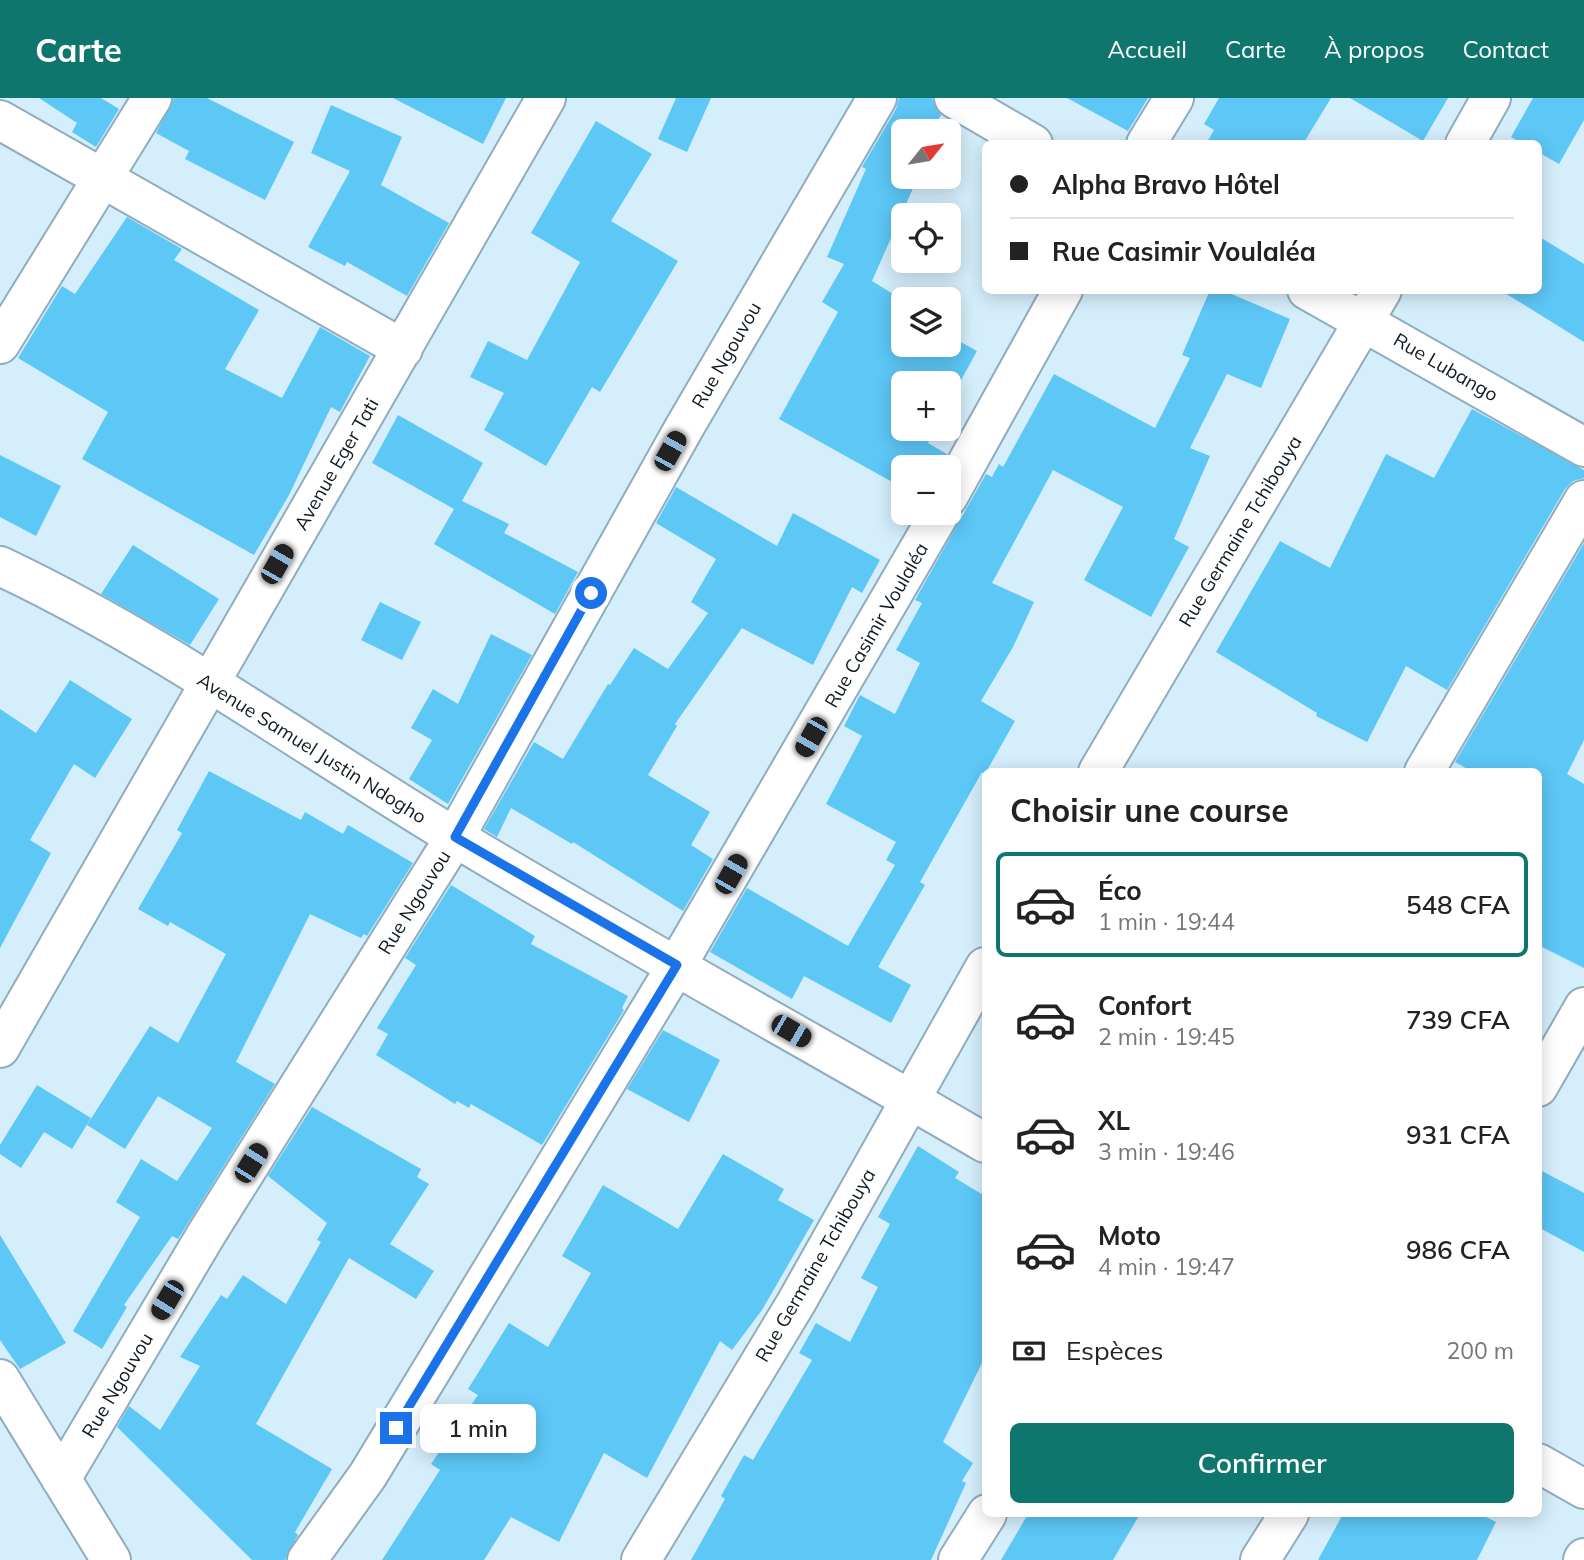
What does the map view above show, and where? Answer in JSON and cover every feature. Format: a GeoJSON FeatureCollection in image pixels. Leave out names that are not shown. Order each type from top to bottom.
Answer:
{"type":"FeatureCollection","features":[{"type":"Feature","properties":{"kind":"street"},"geometry":{"type":"LineString","coordinates":[[0,344],[152,98]]}},
{"type":"Feature","properties":{"kind":"street","name":"Avenue Eger Tati"},"geometry":{"type":"LineString","coordinates":[[0,1048],[207,683],[403,349],[546,98]]}},
{"type":"Feature","properties":{"kind":"street","name":"Rue Ngouvou"},"geometry":{"type":"LineString","coordinates":[[61,1479],[207,1233],[455,837],[684,428],[877,98]]}},
{"type":"Feature","properties":{"kind":"street"},"geometry":{"type":"LineString","coordinates":[[954,98],[1026,140]]}},
{"type":"Feature","properties":{"kind":"street"},"geometry":{"type":"LineString","coordinates":[[1148,140],[1174,98]]}},
{"type":"Feature","properties":{"kind":"street"},"geometry":{"type":"LineString","coordinates":[[1467,140],[1491,98]]}},
{"type":"Feature","properties":{"kind":"street"},"geometry":{"type":"LineString","coordinates":[[0,120],[403,349]]}},
{"type":"Feature","properties":{"kind":"street"},"geometry":{"type":"LineString","coordinates":[[961,474],[1061,294]]}},
{"type":"Feature","properties":{"kind":"street","name":"Rue Lubango"},"geometry":{"type":"LineString","coordinates":[[1325,294],[1373,305],[1584,447]]}},
{"type":"Feature","properties":{"kind":"street","name":"Rue Germaine Tchibouya"},"geometry":{"type":"LineString","coordinates":[[1100,768],[1373,305]]}},
{"type":"Feature","properties":{"kind":"street"},"geometry":{"type":"LineString","coordinates":[[1426,768],[1584,500]]}},
{"type":"Feature","properties":{"kind":"street","name":"Rue Casimir Voulaléa"},"geometry":{"type":"LineString","coordinates":[[307,1560],[368,1475],[677,965],[933,525]]}},
{"type":"Feature","properties":{"kind":"street","name":"Avenue Samuel Justin Ndogho"},"geometry":{"type":"LineString","coordinates":[[0,566],[52,591],[207,683],[455,837],[982,1141]]}},
{"type":"Feature","properties":{"kind":"street","name":"Rue Germaine Tchibouya"},"geometry":{"type":"LineString","coordinates":[[641,1560],[796,1303],[982,972]]}},
{"type":"Feature","properties":{"kind":"street"},"geometry":{"type":"LineString","coordinates":[[1542,1080],[1584,1007]]}},
{"type":"Feature","properties":{"kind":"street"},"geometry":{"type":"LineString","coordinates":[[4,1395],[61,1479],[111,1560]]}},
{"type":"Feature","properties":{"kind":"street"},"geometry":{"type":"LineString","coordinates":[[1542,1465],[1584,1489]]}},
{"type":"Feature","properties":{"kind":"street"},"geometry":{"type":"LineString","coordinates":[[958,1560],[985,1517]]}},
{"type":"Feature","properties":{"kind":"street"},"geometry":{"type":"LineString","coordinates":[[1260,1560],[1287,1517]]}},
{"type":"Feature","properties":{"kind":"building"},"geometry":{"type":"Polygon","coordinates":[[[39,98],[101,98],[119,109],[96,147],[72,132],[77,123],[39,98]]]}},
{"type":"Feature","properties":{"kind":"building"},"geometry":{"type":"Polygon","coordinates":[[[174,98],[207,98],[294,142],[265,200],[185,159],[189,151],[156,133],[174,98]]]}},
{"type":"Feature","properties":{"kind":"building"},"geometry":{"type":"Polygon","coordinates":[[[393,98],[506,98],[483,144],[393,98]]]}},
{"type":"Feature","properties":{"kind":"building"},"geometry":{"type":"Polygon","coordinates":[[[676,98],[711,98],[687,152],[658,139],[676,98]]]}},
{"type":"Feature","properties":{"kind":"building"},"geometry":{"type":"Polygon","coordinates":[[[899,98],[932,98],[941,115],[939,119],[891,119],[891,189],[913,189],[906,203],[891,203],[891,238],[872,281],[891,293],[891,357],[961,357],[961,342],[977,351],[961,380],[961,371],[891,371],[891,441],[929,441],[928,443],[947,454],[891,455],[891,481],[779,419],[838,312],[822,302],[844,264],[827,257],[866,169],[862,167],[896,109],[899,98]]]}},
{"type":"Feature","properties":{"kind":"building"},"geometry":{"type":"Polygon","coordinates":[[[1067,98],[1148,98],[1128,131],[1067,98]]]}},
{"type":"Feature","properties":{"kind":"building"},"geometry":{"type":"Polygon","coordinates":[[[1219,98],[1331,98],[1305,140],[1208,140],[1214,130],[1204,124],[1219,98]]]}},
{"type":"Feature","properties":{"kind":"building"},"geometry":{"type":"Polygon","coordinates":[[[1350,98],[1448,98],[1421,140],[1350,98]]]}},
{"type":"Feature","properties":{"kind":"building"},"geometry":{"type":"Polygon","coordinates":[[[1533,98],[1584,98],[1584,120],[1559,164],[1542,154],[1542,140],[1516,140],[1511,137],[1533,98]]]}},
{"type":"Feature","properties":{"kind":"building"},"geometry":{"type":"Polygon","coordinates":[[[331,105],[402,137],[381,185],[449,223],[407,296],[347,262],[345,266],[308,247],[350,171],[311,153],[331,105]]]}},
{"type":"Feature","properties":{"kind":"building"},"geometry":{"type":"Polygon","coordinates":[[[596,121],[652,154],[611,221],[678,261],[600,392],[592,387],[546,466],[484,430],[504,393],[470,377],[488,341],[527,360],[580,262],[531,233],[596,121]]]}},
{"type":"Feature","properties":{"kind":"building"},"geometry":{"type":"Polygon","coordinates":[[[127,217],[182,249],[174,260],[259,310],[225,369],[282,398],[320,327],[370,356],[340,412],[331,407],[289,495],[254,555],[82,459],[108,412],[18,358],[62,286],[75,294],[127,217]]]}},
{"type":"Feature","properties":{"kind":"building"},"geometry":{"type":"Polygon","coordinates":[[[1542,238],[1584,264],[1584,342],[1506,294],[1542,294],[1542,238]]]}},
{"type":"Feature","properties":{"kind":"building"},"geometry":{"type":"Polygon","coordinates":[[[1208,294],[1231,294],[1290,319],[1261,388],[1227,374],[1190,448],[1210,456],[1174,539],[1189,547],[1151,617],[1084,580],[1123,507],[1053,470],[992,583],[1034,602],[1013,647],[981,701],[1015,721],[988,768],[982,768],[920,882],[925,885],[878,967],[911,985],[891,1023],[804,976],[792,999],[710,952],[747,888],[848,946],[895,865],[886,860],[896,842],[826,804],[862,736],[844,726],[860,695],[895,714],[920,663],[896,650],[922,603],[915,600],[957,525],[961,525],[961,518],[986,474],[992,477],[999,464],[1003,467],[1054,374],[1155,428],[1190,358],[1182,355],[1208,294]]]}},
{"type":"Feature","properties":{"kind":"building"},"geometry":{"type":"Polygon","coordinates":[[[1472,409],[1584,470],[1584,478],[1573,481],[1565,489],[1447,690],[1406,666],[1367,742],[1316,716],[1317,713],[1216,652],[1280,541],[1330,568],[1386,454],[1434,478],[1472,409]]]}},
{"type":"Feature","properties":{"kind":"building"},"geometry":{"type":"Polygon","coordinates":[[[398,415],[483,463],[462,501],[509,524],[504,533],[578,572],[555,614],[434,544],[454,509],[372,463],[398,415]]]}},
{"type":"Feature","properties":{"kind":"building"},"geometry":{"type":"Polygon","coordinates":[[[0,455],[61,486],[36,536],[0,517],[0,455]]]}},
{"type":"Feature","properties":{"kind":"building"},"geometry":{"type":"Polygon","coordinates":[[[676,487],[777,546],[793,513],[880,560],[862,593],[852,587],[813,665],[742,628],[675,724],[677,726],[648,775],[710,812],[691,845],[713,859],[683,911],[573,842],[572,844],[511,808],[497,837],[484,829],[534,742],[563,759],[608,684],[610,685],[634,648],[668,669],[708,613],[691,602],[716,559],[656,523],[676,487]]]}},
{"type":"Feature","properties":{"kind":"building"},"geometry":{"type":"Polygon","coordinates":[[[1584,543],[1584,740],[1567,774],[1584,784],[1584,968],[1542,947],[1542,768],[1466,768],[1455,762],[1584,543]]]}},
{"type":"Feature","properties":{"kind":"building"},"geometry":{"type":"Polygon","coordinates":[[[133,545],[219,599],[190,645],[101,594],[133,545]]]}},
{"type":"Feature","properties":{"kind":"building"},"geometry":{"type":"Polygon","coordinates":[[[380,602],[421,622],[402,660],[361,640],[380,602]]]}},
{"type":"Feature","properties":{"kind":"building"},"geometry":{"type":"Polygon","coordinates":[[[491,634],[532,655],[448,804],[409,779],[432,740],[411,728],[433,689],[458,704],[491,634]]]}},
{"type":"Feature","properties":{"kind":"building"},"geometry":{"type":"Polygon","coordinates":[[[70,680],[132,719],[95,778],[74,764],[30,840],[51,853],[0,948],[0,709],[36,733],[70,680]]]}},
{"type":"Feature","properties":{"kind":"building"},"geometry":{"type":"Polygon","coordinates":[[[209,771],[301,820],[305,812],[343,834],[348,825],[413,863],[367,936],[364,934],[361,938],[310,914],[236,1062],[275,1084],[178,1239],[172,1236],[124,1305],[127,1307],[102,1349],[73,1331],[140,1217],[116,1202],[141,1159],[177,1181],[212,1128],[158,1096],[125,1149],[87,1125],[150,1026],[178,1043],[226,954],[170,922],[168,926],[138,909],[182,833],[177,830],[209,771]]]}},
{"type":"Feature","properties":{"kind":"building"},"geometry":{"type":"Polygon","coordinates":[[[451,885],[535,936],[531,944],[628,996],[622,1008],[624,1010],[542,1145],[471,1104],[469,1108],[457,1101],[455,1104],[376,1055],[388,1034],[377,1028],[416,965],[405,958],[451,885]]]}},
{"type":"Feature","properties":{"kind":"building"},"geometry":{"type":"Polygon","coordinates":[[[663,1030],[720,1060],[689,1122],[627,1089],[663,1030]]]}},
{"type":"Feature","properties":{"kind":"building"},"geometry":{"type":"Polygon","coordinates":[[[37,1085],[91,1118],[72,1149],[44,1132],[21,1168],[0,1154],[0,1145],[37,1085]]]}},
{"type":"Feature","properties":{"kind":"building"},"geometry":{"type":"Polygon","coordinates":[[[312,1107],[421,1169],[417,1177],[429,1184],[390,1244],[434,1271],[416,1299],[349,1258],[256,1424],[332,1469],[295,1532],[298,1535],[285,1560],[252,1560],[117,1427],[129,1406],[160,1430],[200,1366],[180,1357],[221,1295],[227,1299],[243,1275],[286,1304],[321,1242],[317,1240],[327,1223],[268,1176],[312,1107]]]}},
{"type":"Feature","properties":{"kind":"building"},"geometry":{"type":"Polygon","coordinates":[[[918,1146],[959,1172],[955,1178],[982,1194],[982,1363],[943,1442],[973,1463],[962,1481],[966,1483],[931,1560],[691,1560],[725,1499],[721,1496],[744,1455],[753,1460],[812,1360],[799,1353],[816,1323],[850,1342],[878,1287],[861,1278],[890,1224],[878,1217],[918,1146]]]}},
{"type":"Feature","properties":{"kind":"building"},"geometry":{"type":"Polygon","coordinates":[[[723,1154],[784,1189],[778,1200],[814,1220],[762,1310],[732,1350],[720,1341],[647,1478],[604,1453],[559,1542],[511,1517],[484,1560],[382,1560],[440,1470],[431,1464],[478,1395],[468,1389],[509,1323],[548,1347],[591,1273],[562,1256],[603,1185],[678,1229],[723,1154]]]}},
{"type":"Feature","properties":{"kind":"building"},"geometry":{"type":"Polygon","coordinates":[[[1542,1171],[1584,1193],[1584,1252],[1542,1229],[1542,1171]]]}},
{"type":"Feature","properties":{"kind":"building"},"geometry":{"type":"Polygon","coordinates":[[[0,1235],[66,1343],[20,1369],[0,1340],[0,1235]]]}},
{"type":"Feature","properties":{"kind":"building"},"geometry":{"type":"Polygon","coordinates":[[[1026,1517],[1138,1517],[1113,1560],[1001,1560],[1026,1517]]]}},
{"type":"Feature","properties":{"kind":"building"},"geometry":{"type":"Polygon","coordinates":[[[1341,1517],[1486,1517],[1496,1522],[1477,1560],[1318,1560],[1341,1517]]]}},
{"type":"Feature","properties":{"kind":"route"},"geometry":{"type":"LineString","coordinates":[[396,1428],[677,965],[455,837],[591,593]]}}]}
